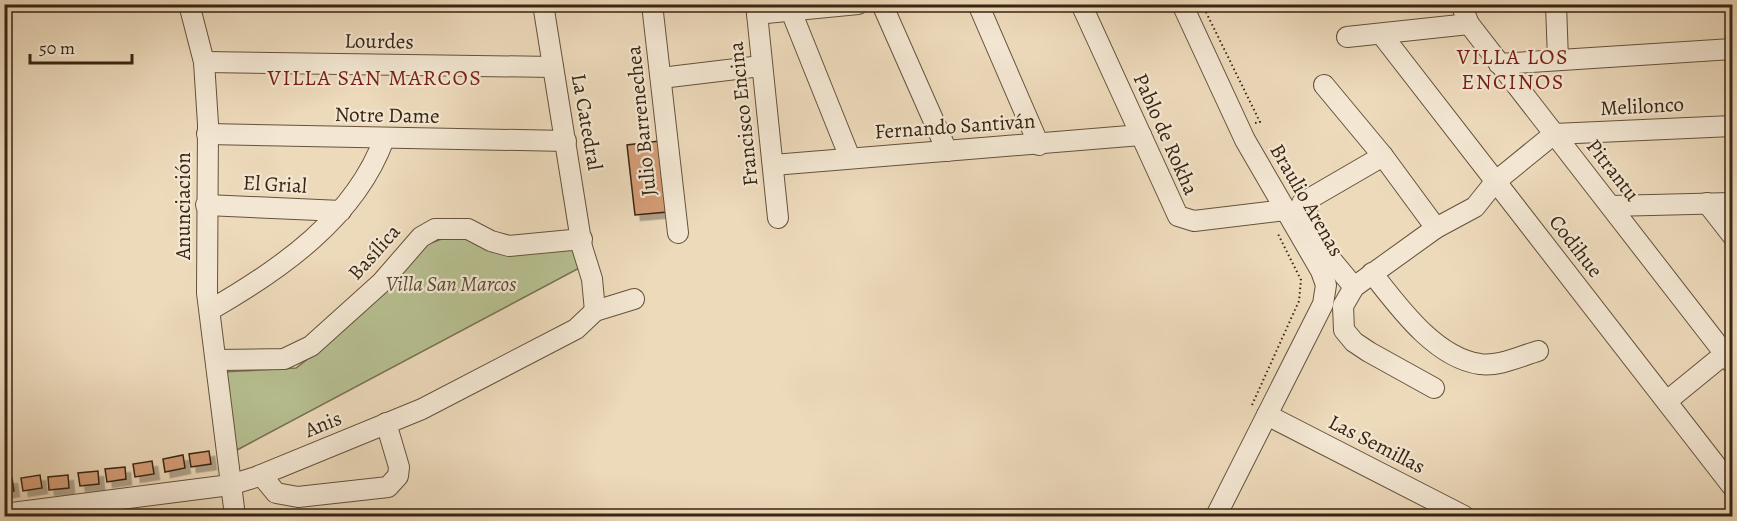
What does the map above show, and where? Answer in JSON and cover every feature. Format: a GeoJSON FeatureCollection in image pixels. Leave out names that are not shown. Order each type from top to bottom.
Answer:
{"type":"FeatureCollection","features":[{"type":"Feature","properties":{"kind":"street","name":"Anunciación"},"geometry":{"type":"LineString","coordinates":[[189,4],[204,62],[210,310],[235,516]]}},
{"type":"Feature","properties":{"kind":"street","name":"La Catedral"},"geometry":{"type":"LineString","coordinates":[[543,4],[582,243],[592,279],[595,311]]}},
{"type":"Feature","properties":{"kind":"street","name":"Julio Barrenechea"},"geometry":{"type":"LineString","coordinates":[[652,4],[678,233]]}},
{"type":"Feature","properties":{"kind":"street"},"geometry":{"type":"LineString","coordinates":[[757,9],[791,10],[858,4]]}},
{"type":"Feature","properties":{"kind":"street"},"geometry":{"type":"LineString","coordinates":[[882,4],[947,151]]}},
{"type":"Feature","properties":{"kind":"street"},"geometry":{"type":"LineString","coordinates":[[978,4],[1039,145]]}},
{"type":"Feature","properties":{"kind":"street","name":"Pablo de Rokha"},"geometry":{"type":"LineString","coordinates":[[1081,4],[1174,209],[1183,219],[1194,221],[1277,211]]}},
{"type":"Feature","properties":{"kind":"street","name":"Braulio Arenas"},"geometry":{"type":"LineString","coordinates":[[1182,4],[1277,211],[1321,271],[1326,292],[1323,304],[1258,413],[1223,514]]}},
{"type":"Feature","properties":{"kind":"street","name":"Pitrantu"},"geometry":{"type":"LineString","coordinates":[[1461,4],[1468,24],[1730,355]]}},
{"type":"Feature","properties":{"kind":"street"},"geometry":{"type":"LineString","coordinates":[[1556,4],[1558,60]]}},
{"type":"Feature","properties":{"kind":"street","name":"Francisco Encina"},"geometry":{"type":"LineString","coordinates":[[757,9],[778,218]]}},
{"type":"Feature","properties":{"kind":"street"},"geometry":{"type":"LineString","coordinates":[[791,10],[850,158]]}},
{"type":"Feature","properties":{"kind":"street"},"geometry":{"type":"LineString","coordinates":[[1347,37],[1468,24]]}},
{"type":"Feature","properties":{"kind":"street","name":"Codihue"},"geometry":{"type":"LineString","coordinates":[[1382,34],[1732,486]]}},
{"type":"Feature","properties":{"kind":"street"},"geometry":{"type":"LineString","coordinates":[[1499,64],[1732,50]]}},
{"type":"Feature","properties":{"kind":"street","name":"Lourdes"},"geometry":{"type":"LineString","coordinates":[[204,62],[553,67]]}},
{"type":"Feature","properties":{"kind":"street"},"geometry":{"type":"LineString","coordinates":[[661,78],[761,66]]}},
{"type":"Feature","properties":{"kind":"street"},"geometry":{"type":"LineString","coordinates":[[1324,85],[1383,156],[1436,228]]}},
{"type":"Feature","properties":{"kind":"street","name":"Melilonco"},"geometry":{"type":"LineString","coordinates":[[1554,134],[1732,126]]}},
{"type":"Feature","properties":{"kind":"street","name":"Notre Dame"},"geometry":{"type":"LineString","coordinates":[[207,134],[566,141]]}},
{"type":"Feature","properties":{"kind":"street"},"geometry":{"type":"LineString","coordinates":[[1434,388],[1354,342],[1344,330],[1343,306],[1354,287],[1436,228],[1475,207],[1495,182],[1554,134]]}},
{"type":"Feature","properties":{"kind":"street","name":"Fernando Santiván"},"geometry":{"type":"LineString","coordinates":[[773,165],[1140,135]]}},
{"type":"Feature","properties":{"kind":"street"},"geometry":{"type":"LineString","coordinates":[[210,310],[282,264],[341,211],[361,188],[376,161],[384,139]]}},
{"type":"Feature","properties":{"kind":"street"},"geometry":{"type":"LineString","coordinates":[[1354,287],[1329,257],[1302,203],[1383,156]]}},
{"type":"Feature","properties":{"kind":"street"},"geometry":{"type":"LineString","coordinates":[[1707,203],[1732,235]]}},
{"type":"Feature","properties":{"kind":"street"},"geometry":{"type":"LineString","coordinates":[[1611,206],[1732,203]]}},
{"type":"Feature","properties":{"kind":"street","name":"El Grial"},"geometry":{"type":"LineString","coordinates":[[206,205],[341,211]]}},
{"type":"Feature","properties":{"kind":"street","name":"Basílica"},"geometry":{"type":"LineString","coordinates":[[217,360],[284,359],[311,346],[381,283],[421,237],[435,229],[468,229],[491,241],[510,246],[582,243]]}},
{"type":"Feature","properties":{"kind":"street"},"geometry":{"type":"LineString","coordinates":[[1372,273],[1415,327],[1455,354],[1479,364],[1498,363],[1538,351]]}},
{"type":"Feature","properties":{"kind":"street","name":"Anis"},"geometry":{"type":"LineString","coordinates":[[4,514],[230,485],[261,475],[422,409],[576,329],[595,311],[634,298]]}},
{"type":"Feature","properties":{"kind":"street"},"geometry":{"type":"LineString","coordinates":[[1667,401],[1730,355]]}},
{"type":"Feature","properties":{"kind":"street","name":"Las Semillas"},"geometry":{"type":"LineString","coordinates":[[1258,413],[1464,516]]}},
{"type":"Feature","properties":{"kind":"street"},"geometry":{"type":"LineString","coordinates":[[261,475],[276,493],[298,497],[388,487],[398,476],[399,467],[386,423]]}},
{"type":"Feature","properties":{"kind":"path"},"geometry":{"type":"LineString","coordinates":[[1202,4],[1260,122],[1240,129]]}},
{"type":"Feature","properties":{"kind":"path"},"geometry":{"type":"LineString","coordinates":[[1258,413],[1299,301],[1301,280],[1277,211]]}},
{"type":"Feature","properties":{"kind":"green space","name":"Villa San Marcos"},"geometry":{"type":"Polygon","coordinates":[[[447,237],[466,237],[492,252],[508,254],[572,250],[585,265],[237,450],[222,372],[296,368],[322,348],[423,246],[447,237]]]}},
{"type":"Feature","properties":{"kind":"building"},"geometry":{"type":"Polygon","coordinates":[[[659,141],[667,212],[635,215],[627,145],[659,141]]]}},
{"type":"Feature","properties":{"kind":"building"},"geometry":{"type":"Polygon","coordinates":[[[209,451],[211,464],[191,467],[189,454],[209,451]]]}},
{"type":"Feature","properties":{"kind":"building"},"geometry":{"type":"Polygon","coordinates":[[[183,455],[185,468],[165,472],[163,459],[183,455]]]}},
{"type":"Feature","properties":{"kind":"building"},"geometry":{"type":"Polygon","coordinates":[[[152,461],[154,474],[135,477],[133,464],[152,461]]]}},
{"type":"Feature","properties":{"kind":"building"},"geometry":{"type":"Polygon","coordinates":[[[125,467],[126,479],[107,482],[105,469],[125,467]]]}},
{"type":"Feature","properties":{"kind":"building"},"geometry":{"type":"Polygon","coordinates":[[[98,471],[99,484],[80,486],[78,473],[98,471]]]}},
{"type":"Feature","properties":{"kind":"building"},"geometry":{"type":"Polygon","coordinates":[[[40,475],[42,488],[23,491],[21,478],[40,475]]]}},
{"type":"Feature","properties":{"kind":"building"},"geometry":{"type":"Polygon","coordinates":[[[68,475],[69,488],[49,490],[48,477],[68,475]]]}},
{"type":"Feature","properties":{"kind":"building"},"geometry":{"type":"Polygon","coordinates":[[[12,478],[14,491],[4,493],[4,479],[12,478]]]}},
{"type":"Feature","properties":{"kind":"district","name":"VILLA LOS ENCINOS"},"geometry":{"type":"Point","coordinates":[1513,70]}},
{"type":"Feature","properties":{"kind":"district","name":"VILLA SAN MARCOS"},"geometry":{"type":"Point","coordinates":[375,78]}}]}
